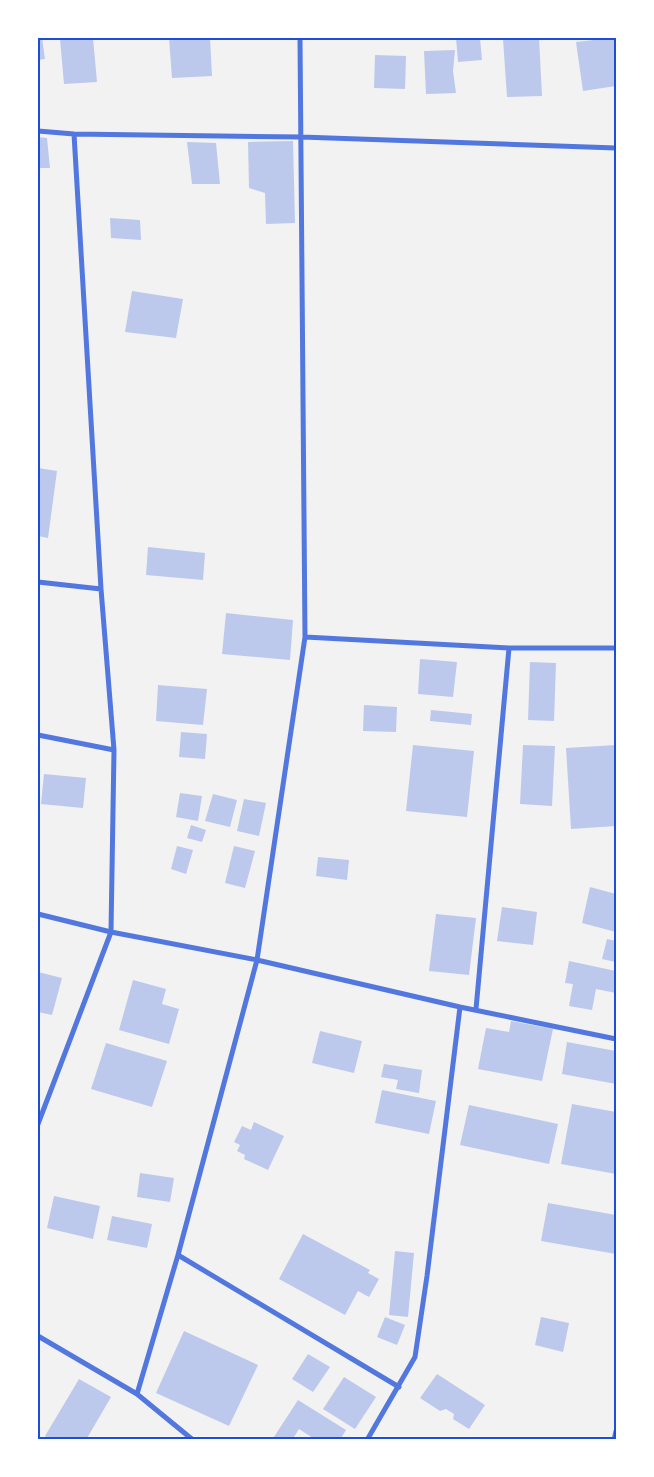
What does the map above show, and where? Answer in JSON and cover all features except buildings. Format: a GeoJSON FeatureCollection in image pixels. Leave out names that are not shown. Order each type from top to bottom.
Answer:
{"type":"FeatureCollection","features":[{"type":"Feature","properties":{"kind":"street"},"geometry":{"type":"LineString","coordinates":[[137,1394],[178,1255],[257,960],[304,636],[300,38]]}},
{"type":"Feature","properties":{"kind":"street"},"geometry":{"type":"LineString","coordinates":[[38,130],[74,134],[301,137],[616,148]]}},
{"type":"Feature","properties":{"kind":"street"},"geometry":{"type":"LineString","coordinates":[[38,1124],[111,932],[114,750],[101,589],[74,134]]}},
{"type":"Feature","properties":{"kind":"street"},"geometry":{"type":"LineString","coordinates":[[38,582],[101,589]]}},
{"type":"Feature","properties":{"kind":"street"},"geometry":{"type":"LineString","coordinates":[[304,636],[509,648],[616,648]]}},
{"type":"Feature","properties":{"kind":"street"},"geometry":{"type":"LineString","coordinates":[[476,1009],[509,648]]}},
{"type":"Feature","properties":{"kind":"street"},"geometry":{"type":"LineString","coordinates":[[38,735],[114,750]]}},
{"type":"Feature","properties":{"kind":"street"},"geometry":{"type":"LineString","coordinates":[[38,914],[111,932],[257,960],[460,1007],[616,1039]]}},
{"type":"Feature","properties":{"kind":"street"},"geometry":{"type":"LineString","coordinates":[[367,1440],[415,1357],[427,1276],[460,1007]]}},
{"type":"Feature","properties":{"kind":"street"},"geometry":{"type":"LineString","coordinates":[[178,1255],[399,1387]]}},
{"type":"Feature","properties":{"kind":"street"},"geometry":{"type":"LineString","coordinates":[[38,1336],[137,1394],[193,1440]]}},
{"type":"Feature","properties":{"kind":"street"},"geometry":{"type":"LineString","coordinates":[[614,1440],[616,1431]]}}]}
